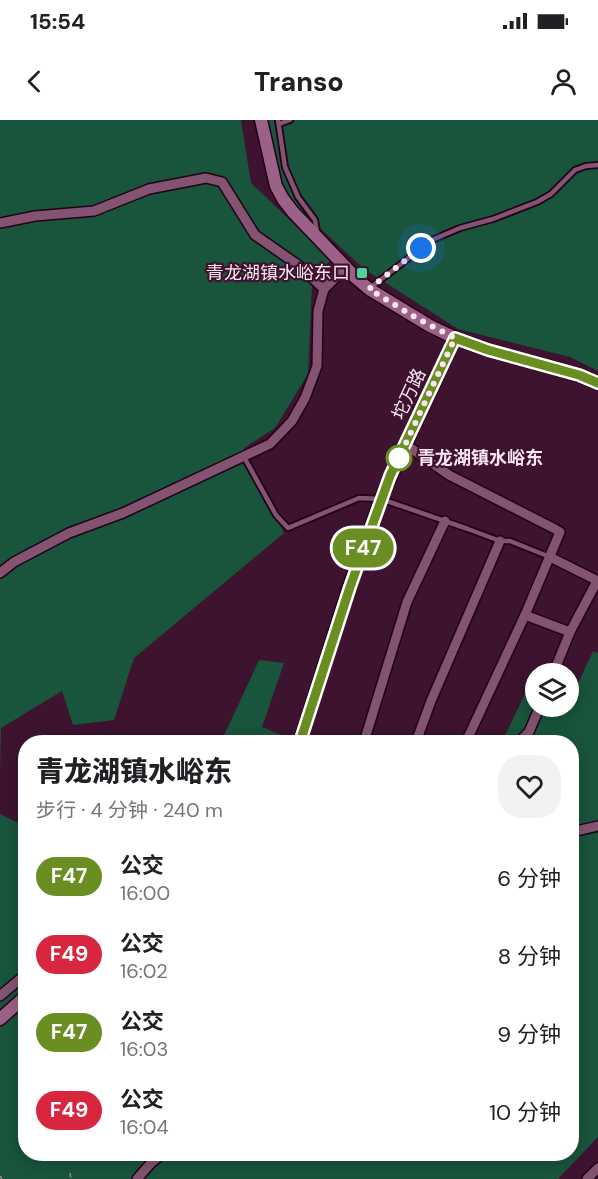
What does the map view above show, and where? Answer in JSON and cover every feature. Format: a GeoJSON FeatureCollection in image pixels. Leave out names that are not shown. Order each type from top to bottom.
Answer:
{"type":"FeatureCollection","features":[{"type":"Feature","properties":{"kind":"main road"},"geometry":{"type":"LineString","coordinates":[[261,120],[276,186],[283,199],[369,289],[455,338],[488,350],[579,375],[598,383]]}},
{"type":"Feature","properties":{"kind":"main road","name":"坨万路"},"geometry":{"type":"LineString","coordinates":[[302,735],[381,499],[455,338]]}},
{"type":"Feature","properties":{"kind":"main road"},"geometry":{"type":"LineString","coordinates":[[0,1019],[18,1003]]}},
{"type":"Feature","properties":{"kind":"street"},"geometry":{"type":"LineString","coordinates":[[0,223],[35,216],[94,211],[148,189],[206,178],[222,182],[255,235],[298,265],[324,289]]}},
{"type":"Feature","properties":{"kind":"street"},"geometry":{"type":"LineString","coordinates":[[0,573],[14,562],[69,533],[123,513],[270,444],[292,421],[305,398],[316,366],[318,311],[324,289],[346,267]]}},
{"type":"Feature","properties":{"kind":"street"},"geometry":{"type":"LineString","coordinates":[[405,444],[449,475],[560,532],[525,615],[469,735]]}},
{"type":"Feature","properties":{"kind":"street"},"geometry":{"type":"LineString","coordinates":[[366,735],[407,602],[445,521]]}},
{"type":"Feature","properties":{"kind":"street"},"geometry":{"type":"LineString","coordinates":[[418,735],[430,701],[500,541]]}},
{"type":"Feature","properties":{"kind":"street"},"geometry":{"type":"LineString","coordinates":[[550,556],[597,581],[570,632],[557,663]]}},
{"type":"Feature","properties":{"kind":"street"},"geometry":{"type":"LineString","coordinates":[[525,615],[570,632]]}},
{"type":"Feature","properties":{"kind":"street"},"geometry":{"type":"LineString","coordinates":[[526,735],[535,717]]}},
{"type":"Feature","properties":{"kind":"street"},"geometry":{"type":"LineString","coordinates":[[579,830],[598,826]]}},
{"type":"Feature","properties":{"kind":"street"},"geometry":{"type":"LineString","coordinates":[[0,996],[18,981]]}},
{"type":"Feature","properties":{"kind":"street"},"geometry":{"type":"LineString","coordinates":[[137,1179],[153,1161]]}},
{"type":"Feature","properties":{"kind":"street"},"geometry":{"type":"LineString","coordinates":[[587,1179],[598,1168]]}},
{"type":"Feature","properties":{"kind":"lane"},"geometry":{"type":"LineString","coordinates":[[290,120],[279,122],[285,167],[298,197],[315,219],[318,238]]}},
{"type":"Feature","properties":{"kind":"lane"},"geometry":{"type":"LineString","coordinates":[[369,289],[432,240],[537,202],[551,194],[575,170],[598,165]]}},
{"type":"Feature","properties":{"kind":"lane"},"geometry":{"type":"LineString","coordinates":[[243,457],[276,515],[288,528],[360,498],[381,499],[550,556]]}},
{"type":"Feature","properties":{"kind":"path"},"geometry":{"type":"LineString","coordinates":[[70,1173],[71,1179]]}},
{"type":"Feature","properties":{"kind":"green space"},"geometry":{"type":"Polygon","coordinates":[[[0,120],[241,120],[251,183],[331,259],[312,285],[308,374],[275,428],[244,448],[284,533],[134,658],[114,720],[73,725],[62,691],[1,728],[0,774],[0,120]]]}},
{"type":"Feature","properties":{"kind":"green space"},"geometry":{"type":"Polygon","coordinates":[[[262,120],[598,120],[598,371],[570,357],[458,329],[364,269],[297,207],[274,178],[262,120]]]}},
{"type":"Feature","properties":{"kind":"green space"},"geometry":{"type":"Polygon","coordinates":[[[593,651],[598,653],[598,1137],[579,1157],[579,735],[505,735],[525,694],[525,717],[579,717],[579,681],[593,651]]]}},
{"type":"Feature","properties":{"kind":"green space"},"geometry":{"type":"Polygon","coordinates":[[[259,660],[284,663],[262,727],[281,735],[224,735],[259,660]]]}},
{"type":"Feature","properties":{"kind":"green space"},"geometry":{"type":"Polygon","coordinates":[[[0,814],[18,823],[18,1161],[575,1161],[558,1179],[0,1179],[0,814]]]}},
{"type":"Feature","properties":{"kind":"bus line","name":"F47"},"geometry":{"type":"LineString","coordinates":[[302,735],[381,499],[455,338],[488,350],[579,375],[598,383]]}},
{"type":"Feature","properties":{"kind":"place","name":"青龙湖镇水峪东口"},"geometry":{"type":"Point","coordinates":[362,273]}},
{"type":"Feature","properties":{"kind":"place","name":"青龙湖镇水峪东"},"geometry":{"type":"Point","coordinates":[399,458]}},
{"type":"Feature","properties":{"kind":"route"},"geometry":{"type":"LineString","coordinates":[[399,458],[398,460],[455,338],[430,326],[369,289],[421,248]]}}]}
